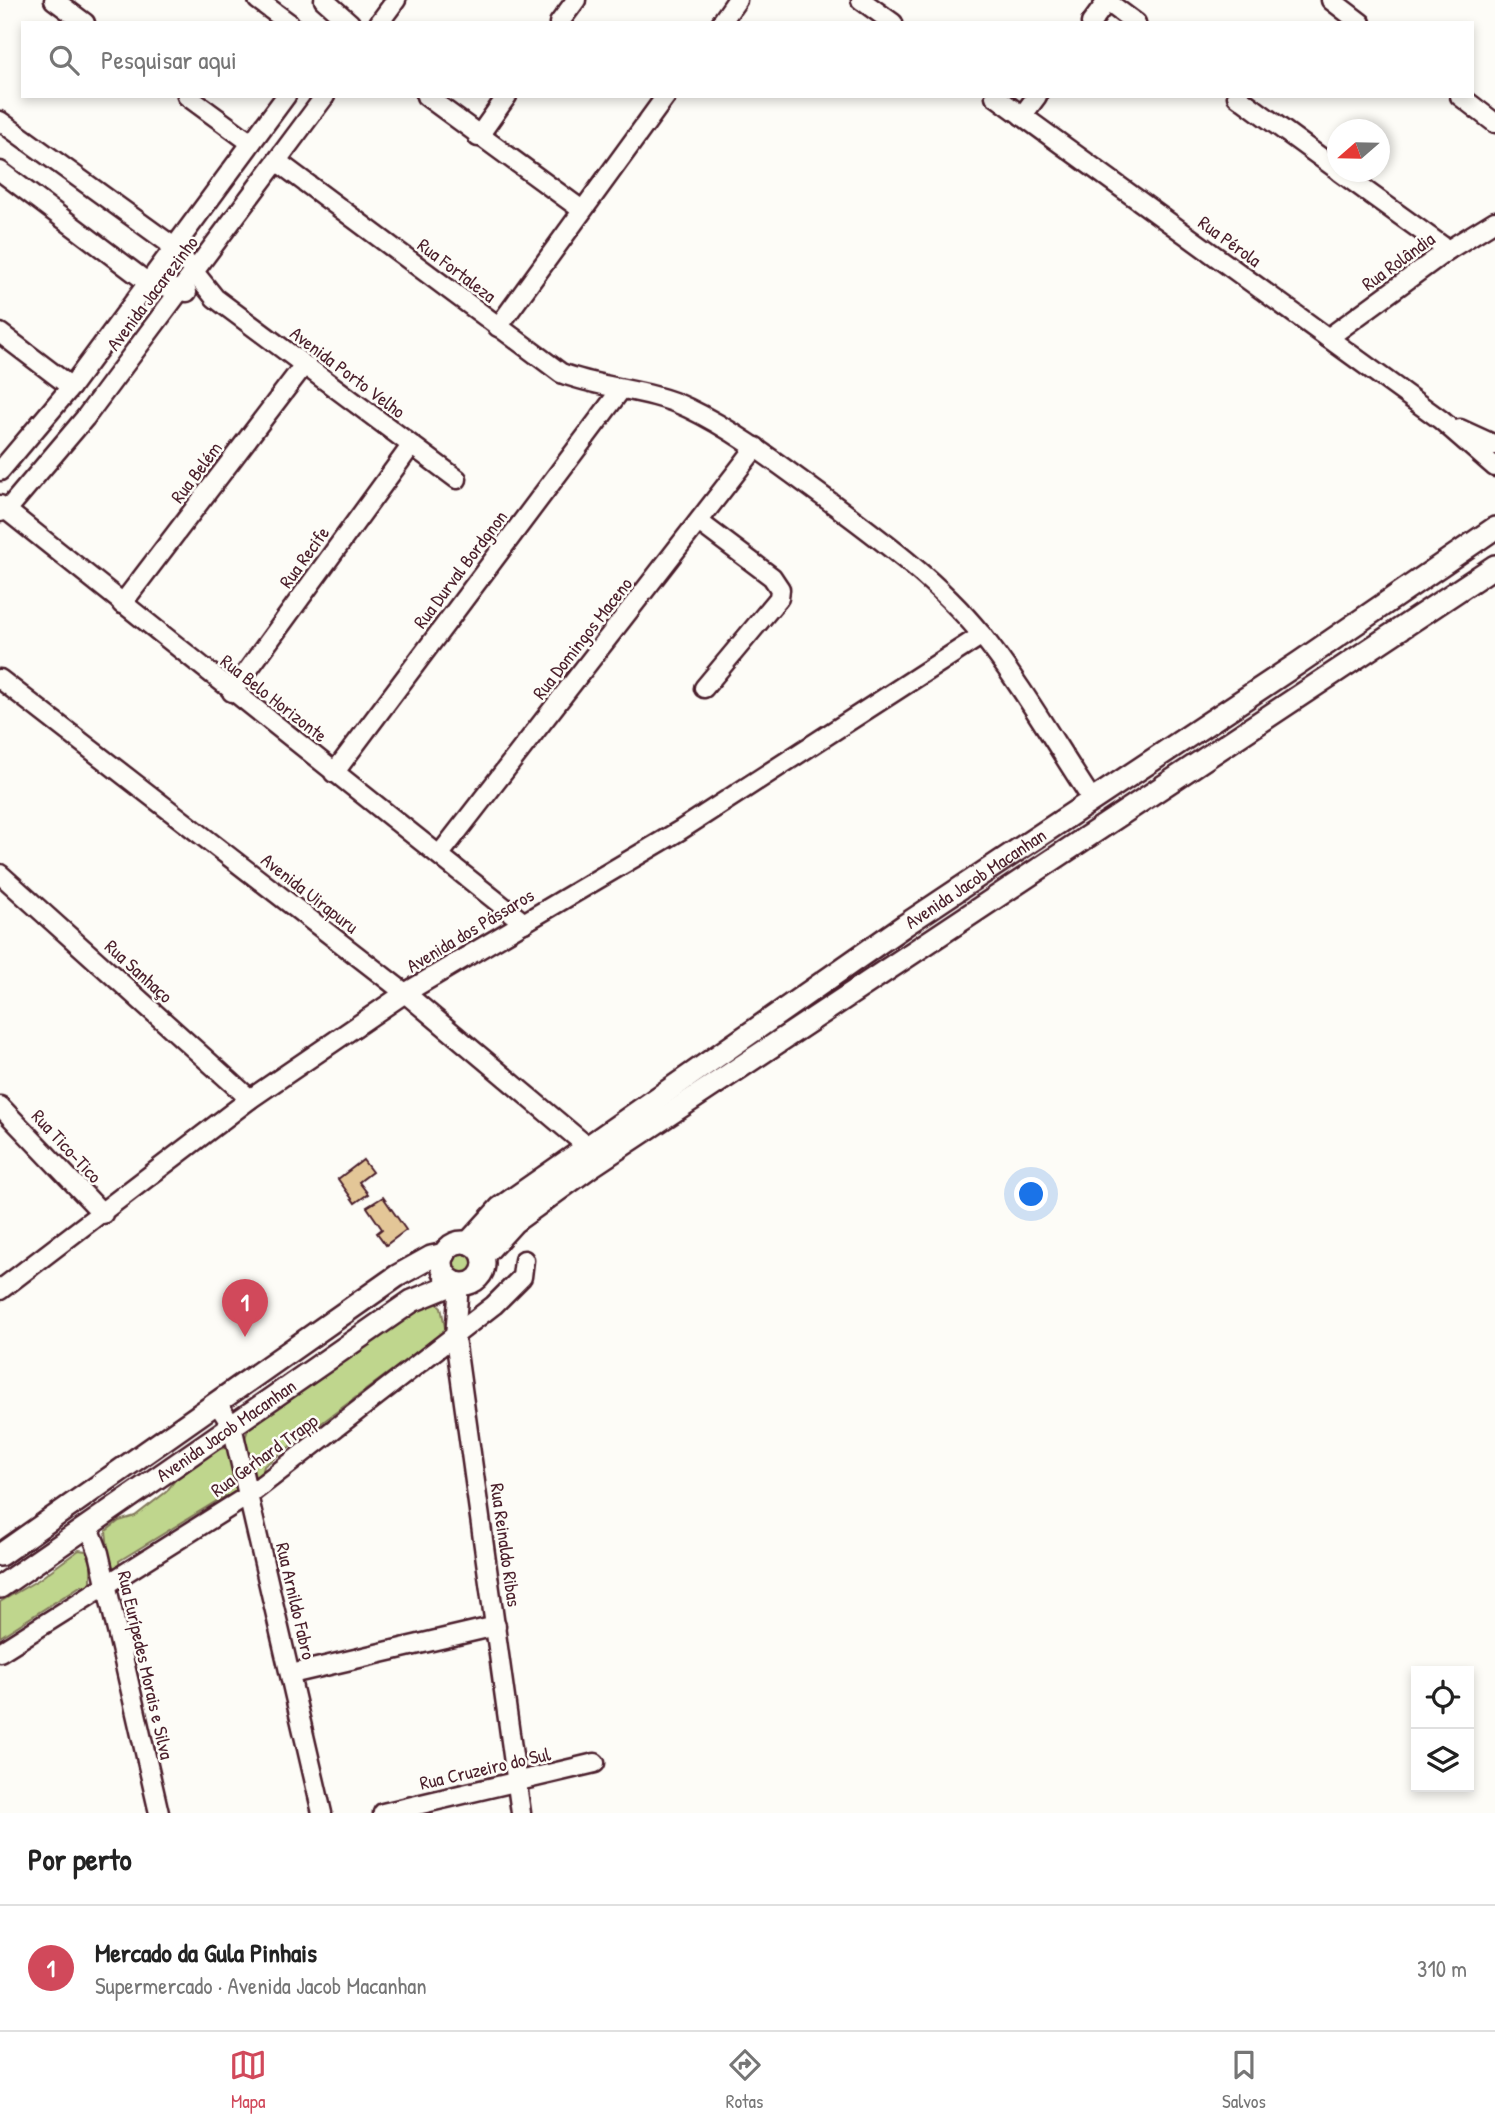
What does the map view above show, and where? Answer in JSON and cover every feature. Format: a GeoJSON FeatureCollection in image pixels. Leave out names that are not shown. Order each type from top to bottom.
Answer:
{"type":"FeatureCollection","features":[{"type":"Feature","properties":{"kind":"main road","name":"Avenida Jacob Macanhan"},"geometry":{"type":"LineString","coordinates":[[475,1250],[481,1225],[500,1208],[905,925],[1495,528]]}},
{"type":"Feature","properties":{"kind":"main road","name":"Avenida Jacob Macanhan"},"geometry":{"type":"LineString","coordinates":[[475,1250],[590,1167],[1495,566]]}},
{"type":"Feature","properties":{"kind":"main road"},"geometry":{"type":"LineString","coordinates":[[454,1245],[475,1250],[480,1276],[469,1283],[457,1283],[445,1274],[445,1254],[454,1245]]}},
{"type":"Feature","properties":{"kind":"main road","name":"Avenida Jacob Macanhan"},"geometry":{"type":"LineString","coordinates":[[0,1555],[397,1276],[431,1257],[445,1254]]}},
{"type":"Feature","properties":{"kind":"main road","name":"Avenida Jacob Macanhan"},"geometry":{"type":"LineString","coordinates":[[0,1587],[412,1301],[457,1283]]}},
{"type":"Feature","properties":{"kind":"street"},"geometry":{"type":"LineString","coordinates":[[54,0],[82,21]]}},
{"type":"Feature","properties":{"kind":"street"},"geometry":{"type":"LineString","coordinates":[[258,0],[286,21]]}},
{"type":"Feature","properties":{"kind":"street"},"geometry":{"type":"LineString","coordinates":[[324,0],[344,20],[354,0]]}},
{"type":"Feature","properties":{"kind":"street"},"geometry":{"type":"LineString","coordinates":[[380,21],[396,0]]}},
{"type":"Feature","properties":{"kind":"street"},"geometry":{"type":"LineString","coordinates":[[560,21],[576,0]]}},
{"type":"Feature","properties":{"kind":"street"},"geometry":{"type":"LineString","coordinates":[[721,21],[737,0]]}},
{"type":"Feature","properties":{"kind":"street"},"geometry":{"type":"LineString","coordinates":[[861,0],[890,21]]}},
{"type":"Feature","properties":{"kind":"street"},"geometry":{"type":"LineString","coordinates":[[1092,21],[1107,1],[1133,21]]}},
{"type":"Feature","properties":{"kind":"street"},"geometry":{"type":"LineString","coordinates":[[1340,3],[1359,21]]}},
{"type":"Feature","properties":{"kind":"street"},"geometry":{"type":"LineString","coordinates":[[190,98],[251,142]]}},
{"type":"Feature","properties":{"kind":"street","name":"Avenida Jacarezinho"},"geometry":{"type":"LineString","coordinates":[[0,471],[71,387],[284,98]]}},
{"type":"Feature","properties":{"kind":"street","name":"Avenida Jacarezinho"},"geometry":{"type":"LineString","coordinates":[[2,509],[85,418],[325,98]]}},
{"type":"Feature","properties":{"kind":"street"},"geometry":{"type":"LineString","coordinates":[[429,98],[582,210]]}},
{"type":"Feature","properties":{"kind":"street"},"geometry":{"type":"LineString","coordinates":[[478,136],[506,98]]}},
{"type":"Feature","properties":{"kind":"street"},"geometry":{"type":"LineString","coordinates":[[498,327],[665,98]]}},
{"type":"Feature","properties":{"kind":"street","name":"Rua Pérola"},"geometry":{"type":"LineString","coordinates":[[998,98],[1441,420],[1495,467]]}},
{"type":"Feature","properties":{"kind":"street"},"geometry":{"type":"LineString","coordinates":[[1022,116],[1036,98]]}},
{"type":"Feature","properties":{"kind":"street"},"geometry":{"type":"LineString","coordinates":[[1240,98],[1327,162]]}},
{"type":"Feature","properties":{"kind":"street"},"geometry":{"type":"LineString","coordinates":[[1463,98],[1495,123]]}},
{"type":"Feature","properties":{"kind":"street","name":"Avenida Porto Velho"},"geometry":{"type":"LineString","coordinates":[[0,121],[174,247],[192,273],[215,298],[457,480]]}},
{"type":"Feature","properties":{"kind":"street","name":"Rua Fortaleza"},"geometry":{"type":"LineString","coordinates":[[278,162],[561,373],[590,384],[689,408],[756,447],[888,545],[956,607],[982,635],[1093,801]]}},
{"type":"Feature","properties":{"kind":"street","name":"Avenida Porto Velho"},"geometry":{"type":"LineString","coordinates":[[0,171],[147,282],[215,298]]}},
{"type":"Feature","properties":{"kind":"street"},"geometry":{"type":"LineString","coordinates":[[1354,182],[1448,250]]}},
{"type":"Feature","properties":{"kind":"street","name":"Rua Rolândia"},"geometry":{"type":"LineString","coordinates":[[1328,338],[1448,250],[1495,221]]}},
{"type":"Feature","properties":{"kind":"street"},"geometry":{"type":"LineString","coordinates":[[0,333],[71,387]]}},
{"type":"Feature","properties":{"kind":"street","name":"Rua Belém"},"geometry":{"type":"LineString","coordinates":[[122,604],[304,365]]}},
{"type":"Feature","properties":{"kind":"street","name":"Rua Durval Bordgnon"},"geometry":{"type":"LineString","coordinates":[[334,772],[620,391]]}},
{"type":"Feature","properties":{"kind":"street","name":"Rua Pérola"},"geometry":{"type":"LineString","coordinates":[[1441,420],[1495,445]]}},
{"type":"Feature","properties":{"kind":"street","name":"Rua Recife"},"geometry":{"type":"LineString","coordinates":[[232,692],[411,446]]}},
{"type":"Feature","properties":{"kind":"street","name":"Rua Domingos Maceno"},"geometry":{"type":"LineString","coordinates":[[440,854],[756,447]]}},
{"type":"Feature","properties":{"kind":"street","name":"Rua Belo Horizonte"},"geometry":{"type":"LineString","coordinates":[[2,509],[524,923]]}},
{"type":"Feature","properties":{"kind":"street"},"geometry":{"type":"LineString","coordinates":[[699,522],[772,577],[780,589],[779,598],[704,688]]}},
{"type":"Feature","properties":{"kind":"street","name":"Avenida dos Pássaros"},"geometry":{"type":"LineString","coordinates":[[0,1290],[103,1214],[250,1099],[405,993],[679,831],[982,635]]}},
{"type":"Feature","properties":{"kind":"street","name":"Avenida Uirapuru"},"geometry":{"type":"LineString","coordinates":[[0,679],[405,993],[588,1147]]}},
{"type":"Feature","properties":{"kind":"street","name":"Rua Sanhaço"},"geometry":{"type":"LineString","coordinates":[[0,874],[250,1099]]}},
{"type":"Feature","properties":{"kind":"street","name":"Rua Tico-Tico"},"geometry":{"type":"LineString","coordinates":[[0,1106],[103,1214]]}},
{"type":"Feature","properties":{"kind":"street","name":"Rua Gerhard Trapp"},"geometry":{"type":"LineString","coordinates":[[0,1652],[249,1495],[455,1338],[522,1277],[524,1260]]}},
{"type":"Feature","properties":{"kind":"street","name":"Rua Reinaldo Ribas"},"geometry":{"type":"LineString","coordinates":[[457,1283],[455,1338],[521,1813]]}},
{"type":"Feature","properties":{"kind":"street","name":"Rua Arnildo Fabro"},"geometry":{"type":"LineString","coordinates":[[217,1403],[232,1426],[292,1674],[321,1813]]}},
{"type":"Feature","properties":{"kind":"street","name":"Rua Eurípedes Morais e Silva"},"geometry":{"type":"LineString","coordinates":[[89,1527],[106,1585],[159,1813]]}},
{"type":"Feature","properties":{"kind":"street"},"geometry":{"type":"LineString","coordinates":[[292,1674],[496,1626]]}},
{"type":"Feature","properties":{"kind":"street","name":"Rua Cruzeiro do Sul"},"geometry":{"type":"LineString","coordinates":[[383,1813],[517,1784],[595,1762]]}},
{"type":"Feature","properties":{"kind":"green space"},"geometry":{"type":"Polygon","coordinates":[[[463,1247],[475,1252],[480,1264],[475,1276],[463,1281],[451,1276],[446,1264],[451,1252],[463,1247]]]}},
{"type":"Feature","properties":{"kind":"green space"},"geometry":{"type":"Polygon","coordinates":[[[434,1301],[441,1307],[446,1332],[439,1344],[430,1342],[264,1466],[261,1480],[255,1477],[245,1438],[249,1427],[410,1311],[434,1301]]]}},
{"type":"Feature","properties":{"kind":"green space"},"geometry":{"type":"Polygon","coordinates":[[[225,1448],[230,1452],[239,1495],[233,1501],[225,1496],[119,1561],[120,1573],[114,1572],[110,1566],[106,1531],[119,1521],[135,1516],[166,1492],[176,1479],[218,1449],[225,1448]]]}},
{"type":"Feature","properties":{"kind":"green space"},"geometry":{"type":"Polygon","coordinates":[[[79,1550],[86,1551],[91,1562],[91,1590],[82,1585],[0,1637],[0,1602],[38,1580],[79,1550]]]}},
{"type":"Feature","properties":{"kind":"building"},"geometry":{"type":"Polygon","coordinates":[[[363,1160],[372,1172],[359,1182],[368,1194],[355,1203],[338,1179],[363,1160]]]}},
{"type":"Feature","properties":{"kind":"building"},"geometry":{"type":"Polygon","coordinates":[[[383,1197],[406,1230],[386,1245],[377,1233],[382,1229],[367,1207],[383,1197]]]}},
{"type":"Feature","properties":{"kind":"place","name":"Mercado da Gula Pinhais"},"geometry":{"type":"Point","coordinates":[245,1337]}}]}
